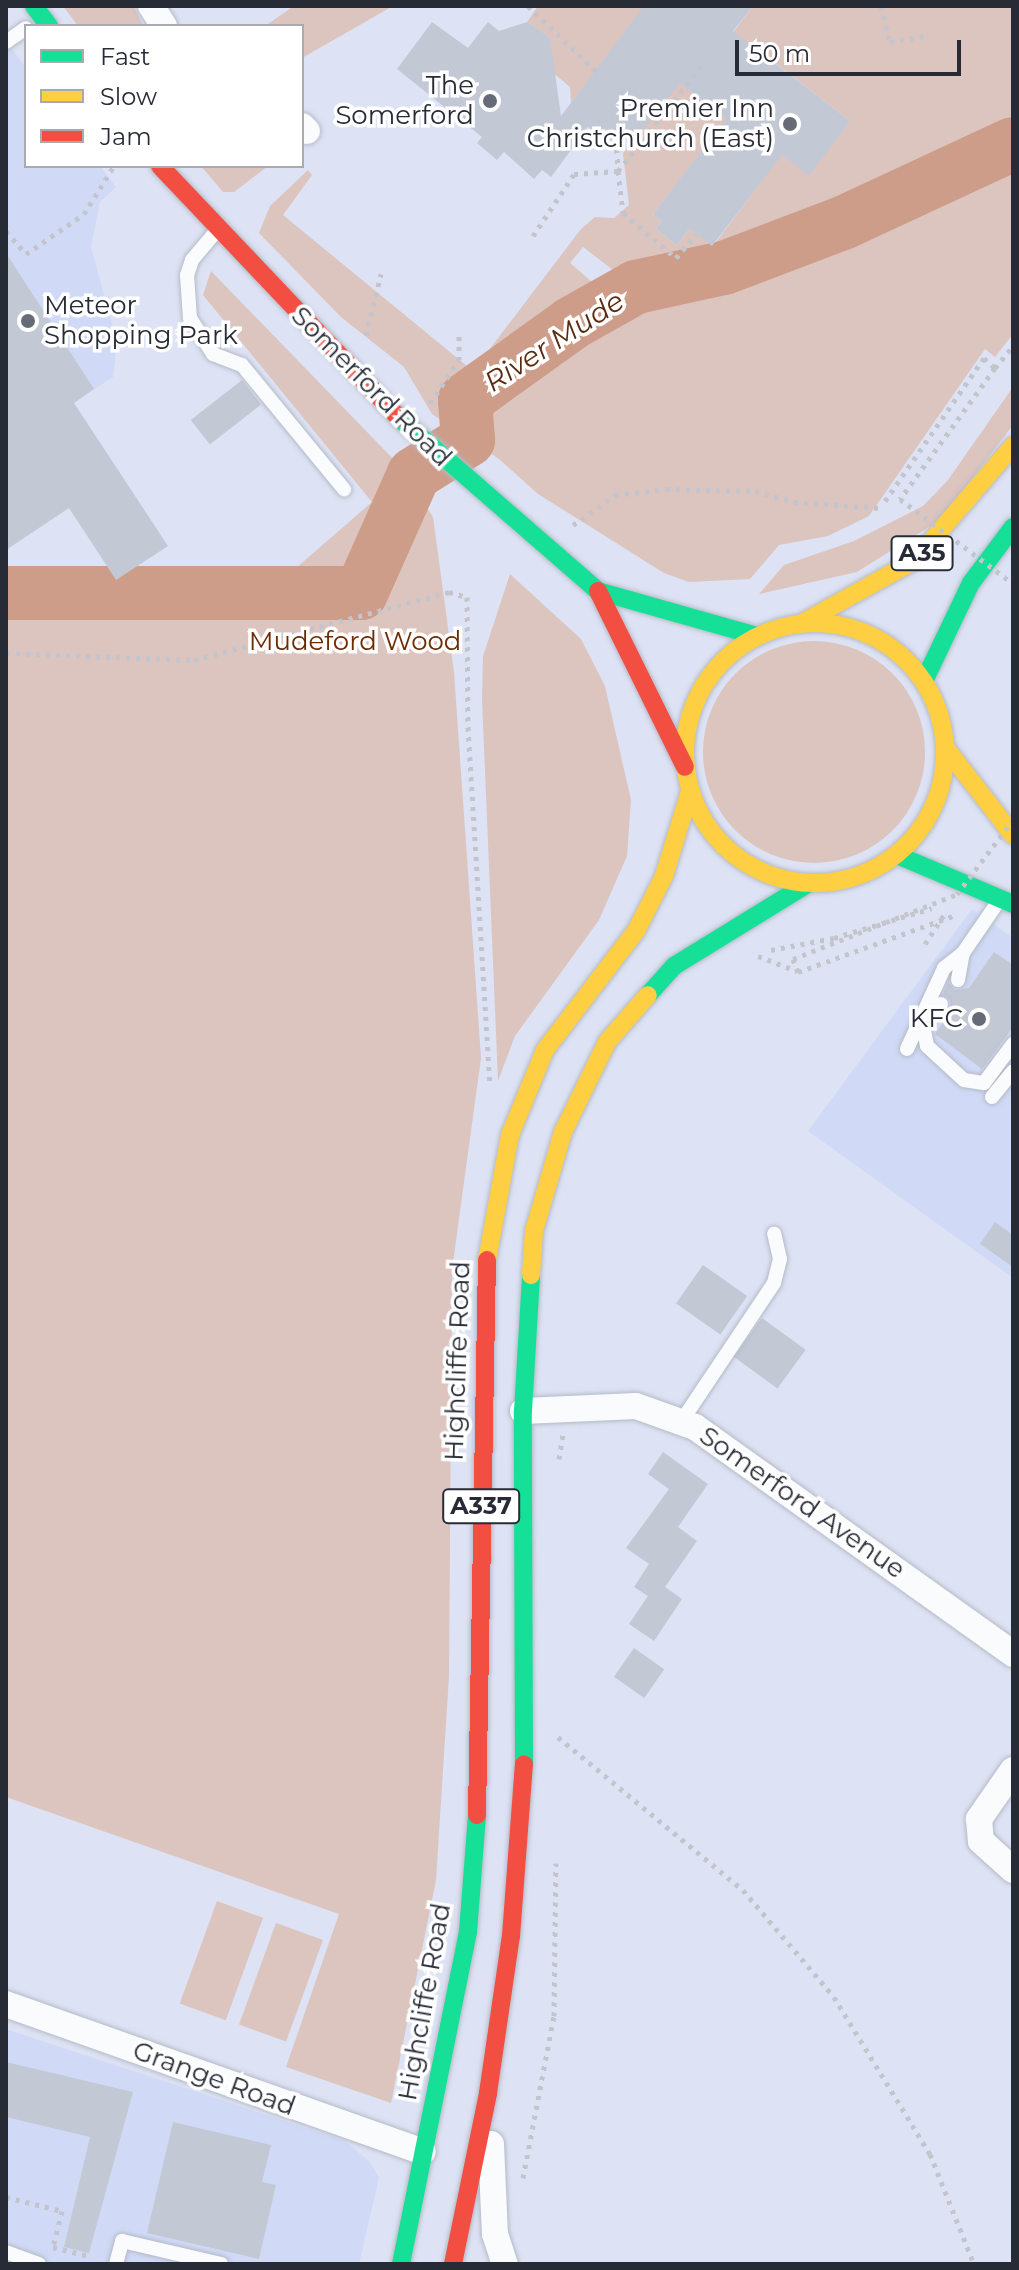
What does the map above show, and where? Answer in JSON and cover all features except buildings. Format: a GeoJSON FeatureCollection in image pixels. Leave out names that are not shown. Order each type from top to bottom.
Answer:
{"type":"FeatureCollection","features":[{"type":"Feature","properties":{"kind":"main road","name":"Somerford Road"},"geometry":{"type":"LineString","coordinates":[[162,168],[419,439],[598,591],[685,767]]}},
{"type":"Feature","properties":{"kind":"main road","name":"A35"},"geometry":{"type":"LineString","coordinates":[[802,623],[914,561],[1013,446]]}},
{"type":"Feature","properties":{"kind":"main road","name":"A35"},"geometry":{"type":"LineString","coordinates":[[924,681],[971,583],[1013,527]]}},
{"type":"Feature","properties":{"kind":"main road","name":"Somerford Road"},"geometry":{"type":"LineString","coordinates":[[598,591],[757,636]]}},
{"type":"Feature","properties":{"kind":"main road"},"geometry":{"type":"LineString","coordinates":[[802,623],[838,624],[871,635],[901,655],[924,681],[939,712],[945,747],[940,787],[924,825],[897,855],[870,871],[809,883],[769,875],[734,856],[707,827],[690,791],[685,767],[687,727],[700,690],[724,658],[757,636],[802,623]]}},
{"type":"Feature","properties":{"kind":"main road"},"geometry":{"type":"LineString","coordinates":[[945,747],[1013,835]]}},
{"type":"Feature","properties":{"kind":"main road","name":"Highcliffe Road"},"geometry":{"type":"LineString","coordinates":[[401,2264],[468,1932],[479,1783],[481,1410],[488,1234],[510,1135],[545,1050],[636,931],[664,876],[690,791]]}},
{"type":"Feature","properties":{"kind":"main road"},"geometry":{"type":"LineString","coordinates":[[897,855],[1002,904]]}},
{"type":"Feature","properties":{"kind":"main road","name":"A337"},"geometry":{"type":"LineString","coordinates":[[453,2264],[488,2093],[511,1936],[524,1783],[523,1411],[534,1231],[563,1132],[607,1042],[674,966],[809,883]]}},
{"type":"Feature","properties":{"kind":"street"},"geometry":{"type":"LineString","coordinates":[[151,6],[163,24]]}},
{"type":"Feature","properties":{"kind":"street","name":"Somerford Avenue"},"geometry":{"type":"LineString","coordinates":[[523,1411],[636,1406],[695,1427],[1013,1654]]}},
{"type":"Feature","properties":{"kind":"street"},"geometry":{"type":"LineString","coordinates":[[1013,1770],[979,1819],[981,1841],[1013,1870]]}},
{"type":"Feature","properties":{"kind":"street","name":"Grange Road"},"geometry":{"type":"LineString","coordinates":[[6,2004],[423,2152]]}},
{"type":"Feature","properties":{"kind":"street"},"geometry":{"type":"LineString","coordinates":[[488,2093],[495,2234],[505,2264]]}},
{"type":"Feature","properties":{"kind":"lane"},"geometry":{"type":"LineString","coordinates":[[6,42],[24,29]]}},
{"type":"Feature","properties":{"kind":"lane"},"geometry":{"type":"LineString","coordinates":[[219,228],[192,260],[187,275],[190,318],[213,354],[242,365],[344,489]]}},
{"type":"Feature","properties":{"kind":"lane"},"geometry":{"type":"LineString","coordinates":[[907,1049],[944,968],[963,953],[1002,904]]}},
{"type":"Feature","properties":{"kind":"lane"},"geometry":{"type":"LineString","coordinates":[[958,980],[963,953]]}},
{"type":"Feature","properties":{"kind":"lane"},"geometry":{"type":"LineString","coordinates":[[941,1004],[923,1025],[927,1046],[964,1080],[984,1083],[1013,1044]]}},
{"type":"Feature","properties":{"kind":"lane"},"geometry":{"type":"LineString","coordinates":[[992,1097],[1013,1071]]}},
{"type":"Feature","properties":{"kind":"lane"},"geometry":{"type":"LineString","coordinates":[[681,1422],[774,1283],[780,1259],[774,1234]]}},
{"type":"Feature","properties":{"kind":"lane"},"geometry":{"type":"LineString","coordinates":[[116,2264],[122,2241],[216,2263]]}},
{"type":"Feature","properties":{"kind":"lane"},"geometry":{"type":"LineString","coordinates":[[6,2252],[39,2264]]}},
{"type":"Feature","properties":{"kind":"path"},"geometry":{"type":"LineString","coordinates":[[528,6],[596,71]]}},
{"type":"Feature","properties":{"kind":"path"},"geometry":{"type":"LineString","coordinates":[[881,6],[890,42],[925,36]]}},
{"type":"Feature","properties":{"kind":"path"},"geometry":{"type":"LineString","coordinates":[[533,236],[574,174],[618,171],[703,64]]}},
{"type":"Feature","properties":{"kind":"path"},"geometry":{"type":"LineString","coordinates":[[616,139],[623,213],[676,258],[696,234]]}},
{"type":"Feature","properties":{"kind":"path"},"geometry":{"type":"LineString","coordinates":[[6,231],[26,254],[84,214],[113,168]]}},
{"type":"Feature","properties":{"kind":"path"},"geometry":{"type":"LineString","coordinates":[[342,360],[366,337],[381,274]]}},
{"type":"Feature","properties":{"kind":"path"},"geometry":{"type":"LineString","coordinates":[[419,439],[459,360],[459,333]]}},
{"type":"Feature","properties":{"kind":"path"},"geometry":{"type":"LineString","coordinates":[[1011,582],[900,499],[1013,346]]}},
{"type":"Feature","properties":{"kind":"path"},"geometry":{"type":"LineString","coordinates":[[885,501],[984,358],[995,368]]}},
{"type":"Feature","properties":{"kind":"path"},"geometry":{"type":"LineString","coordinates":[[573,525],[615,495],[653,489],[731,489],[794,502],[880,508]]}},
{"type":"Feature","properties":{"kind":"path"},"geometry":{"type":"LineString","coordinates":[[6,653],[194,660],[449,592],[467,597],[468,727],[490,1089]]}},
{"type":"Feature","properties":{"kind":"path"},"geometry":{"type":"LineString","coordinates":[[925,944],[957,894],[1013,820]]}},
{"type":"Feature","properties":{"kind":"path"},"geometry":{"type":"LineString","coordinates":[[798,972],[793,959],[957,894]]}},
{"type":"Feature","properties":{"kind":"path"},"geometry":{"type":"LineString","coordinates":[[747,954],[834,938],[966,898],[1002,904]]}},
{"type":"Feature","properties":{"kind":"path"},"geometry":{"type":"LineString","coordinates":[[774,958],[798,972],[950,919],[966,898]]}},
{"type":"Feature","properties":{"kind":"path"},"geometry":{"type":"LineString","coordinates":[[551,1732],[743,1890],[815,1973],[864,2041],[930,2154],[974,2264]]}},
{"type":"Feature","properties":{"kind":"path"},"geometry":{"type":"LineString","coordinates":[[6,2197],[62,2211],[53,2247],[86,2255]]}},
{"type":"Feature","properties":{"kind":"shaded area"},"geometry":{"type":"Polygon","coordinates":[[[6,41],[24,65],[24,168],[102,168],[116,187],[100,202],[91,247],[117,342],[113,377],[6,447],[6,41]]]}},
{"type":"Feature","properties":{"kind":"shaded area"},"geometry":{"type":"Polygon","coordinates":[[[972,909],[1013,938],[1013,1278],[808,1131],[972,909]]]}},
{"type":"Feature","properties":{"kind":"shaded area"},"geometry":{"type":"Polygon","coordinates":[[[6,2029],[345,2141],[370,2162],[379,2178],[359,2264],[6,2264],[6,2029]]]}},
{"type":"Feature","properties":{"kind":"green space"},"geometry":{"type":"Polygon","coordinates":[[[63,6],[134,6],[142,24],[76,24],[63,6]]]}},
{"type":"Feature","properties":{"kind":"green space"},"geometry":{"type":"Polygon","coordinates":[[[294,6],[393,6],[304,57],[304,24],[268,24],[294,6]]]}},
{"type":"Feature","properties":{"kind":"green space"},"geometry":{"type":"Polygon","coordinates":[[[538,6],[645,6],[571,103],[570,87],[551,71],[550,37],[527,22],[538,6]]]}},
{"type":"Feature","properties":{"kind":"green space"},"geometry":{"type":"Polygon","coordinates":[[[753,6],[1013,6],[1013,334],[995,357],[985,349],[869,516],[828,536],[779,545],[750,579],[689,582],[664,573],[538,494],[499,459],[432,414],[404,367],[341,317],[259,233],[270,206],[308,170],[312,175],[283,215],[473,371],[581,229],[595,217],[614,218],[629,205],[623,153],[698,60],[691,92],[748,136],[716,133],[653,214],[661,221],[656,229],[677,245],[689,229],[713,246],[764,178],[770,146],[809,175],[850,121],[748,42],[715,56],[753,6]],[[583,247],[570,263],[613,300],[635,287],[583,247]]]}},
{"type":"Feature","properties":{"kind":"green space"},"geometry":{"type":"Polygon","coordinates":[[[203,168],[265,168],[234,192],[223,192],[203,168]]]}},
{"type":"Feature","properties":{"kind":"green space","name":"Mudeford Wood"},"geometry":{"type":"Polygon","coordinates":[[[211,271],[399,465],[433,517],[454,672],[481,1058],[452,1270],[449,1676],[436,1880],[391,2103],[286,2067],[339,1914],[6,1797],[6,573],[107,583],[288,575],[372,502],[203,295],[211,271]]]}},
{"type":"Feature","properties":{"kind":"green space"},"geometry":{"type":"Polygon","coordinates":[[[1013,387],[1013,425],[940,520],[857,572],[759,594],[784,565],[854,541],[923,506],[948,480],[1013,387]]]}},
{"type":"Feature","properties":{"kind":"green space"},"geometry":{"type":"Polygon","coordinates":[[[510,574],[581,639],[605,686],[631,800],[627,856],[599,920],[515,1036],[498,1081],[482,699],[483,656],[510,574]]]}},
{"type":"Feature","properties":{"kind":"green space"},"geometry":{"type":"Polygon","coordinates":[[[814,641],[856,650],[892,674],[916,710],[925,752],[916,794],[892,830],[856,854],[814,863],[772,854],[736,830],[712,794],[703,752],[712,710],[736,674],[772,650],[814,641]]]}},
{"type":"Feature","properties":{"kind":"green space"},"geometry":{"type":"Polygon","coordinates":[[[217,1901],[263,1918],[226,2020],[180,2003],[217,1901]]]}},
{"type":"Feature","properties":{"kind":"green space"},"geometry":{"type":"Polygon","coordinates":[[[276,1923],[323,1940],[286,2042],[239,2024],[276,1923]]]}},
{"type":"Feature","properties":{"kind":"waterway","name":"River Mude"},"geometry":{"type":"LineString","coordinates":[[6,593],[361,593],[414,474],[468,440],[465,400],[572,323],[636,287],[724,268],[845,222],[1013,144]]}},
{"type":"Feature","properties":{"kind":"traffic: fast"},"geometry":{"type":"LineString","coordinates":[[34,6],[48,24]]}},
{"type":"Feature","properties":{"kind":"traffic: fast"},"geometry":{"type":"LineString","coordinates":[[399,418],[598,591],[757,636]]}},
{"type":"Feature","properties":{"kind":"traffic: fast"},"geometry":{"type":"LineString","coordinates":[[924,681],[971,583],[1013,527]]}},
{"type":"Feature","properties":{"kind":"traffic: fast"},"geometry":{"type":"LineString","coordinates":[[897,855],[1013,904]]}},
{"type":"Feature","properties":{"kind":"traffic: fast"},"geometry":{"type":"LineString","coordinates":[[648,995],[674,966],[809,883]]}},
{"type":"Feature","properties":{"kind":"traffic: fast"},"geometry":{"type":"LineString","coordinates":[[524,1764],[523,1411],[531,1275]]}},
{"type":"Feature","properties":{"kind":"traffic: fast"},"geometry":{"type":"LineString","coordinates":[[401,2264],[468,1932],[477,1815]]}},
{"type":"Feature","properties":{"kind":"traffic: slow"},"geometry":{"type":"LineString","coordinates":[[802,623],[914,561],[1013,446]]}},
{"type":"Feature","properties":{"kind":"traffic: slow"},"geometry":{"type":"LineString","coordinates":[[815,623],[865,633],[907,661],[935,703],[945,753],[935,803],[907,845],[865,873],[815,883],[765,873],[723,845],[695,803],[685,753],[695,703],[723,661],[765,633],[815,623]]}},
{"type":"Feature","properties":{"kind":"traffic: slow"},"geometry":{"type":"LineString","coordinates":[[945,747],[1013,835]]}},
{"type":"Feature","properties":{"kind":"traffic: slow"},"geometry":{"type":"LineString","coordinates":[[487,1260],[510,1135],[545,1050],[636,931],[664,876],[690,791]]}},
{"type":"Feature","properties":{"kind":"traffic: slow"},"geometry":{"type":"LineString","coordinates":[[531,1275],[534,1231],[563,1132],[607,1042],[648,995]]}},
{"type":"Feature","properties":{"kind":"traffic: jam"},"geometry":{"type":"LineString","coordinates":[[162,168],[399,418]]}},
{"type":"Feature","properties":{"kind":"traffic: jam"},"geometry":{"type":"LineString","coordinates":[[598,591],[685,767]]}},
{"type":"Feature","properties":{"kind":"traffic: jam"},"geometry":{"type":"LineString","coordinates":[[477,1815],[487,1260]]}},
{"type":"Feature","properties":{"kind":"traffic: jam"},"geometry":{"type":"LineString","coordinates":[[453,2264],[488,2093],[511,1936],[524,1764]]}},
{"type":"Feature","properties":{"kind":"place","name":"The Somerford"},"geometry":{"type":"Point","coordinates":[490,101]}},
{"type":"Feature","properties":{"kind":"place","name":"Premier Inn Christchurch (East)"},"geometry":{"type":"Point","coordinates":[790,124]}},
{"type":"Feature","properties":{"kind":"place","name":"Meteor Shopping Park"},"geometry":{"type":"Point","coordinates":[28,321]}},
{"type":"Feature","properties":{"kind":"place","name":"KFC"},"geometry":{"type":"Point","coordinates":[979,1019]}}]}
